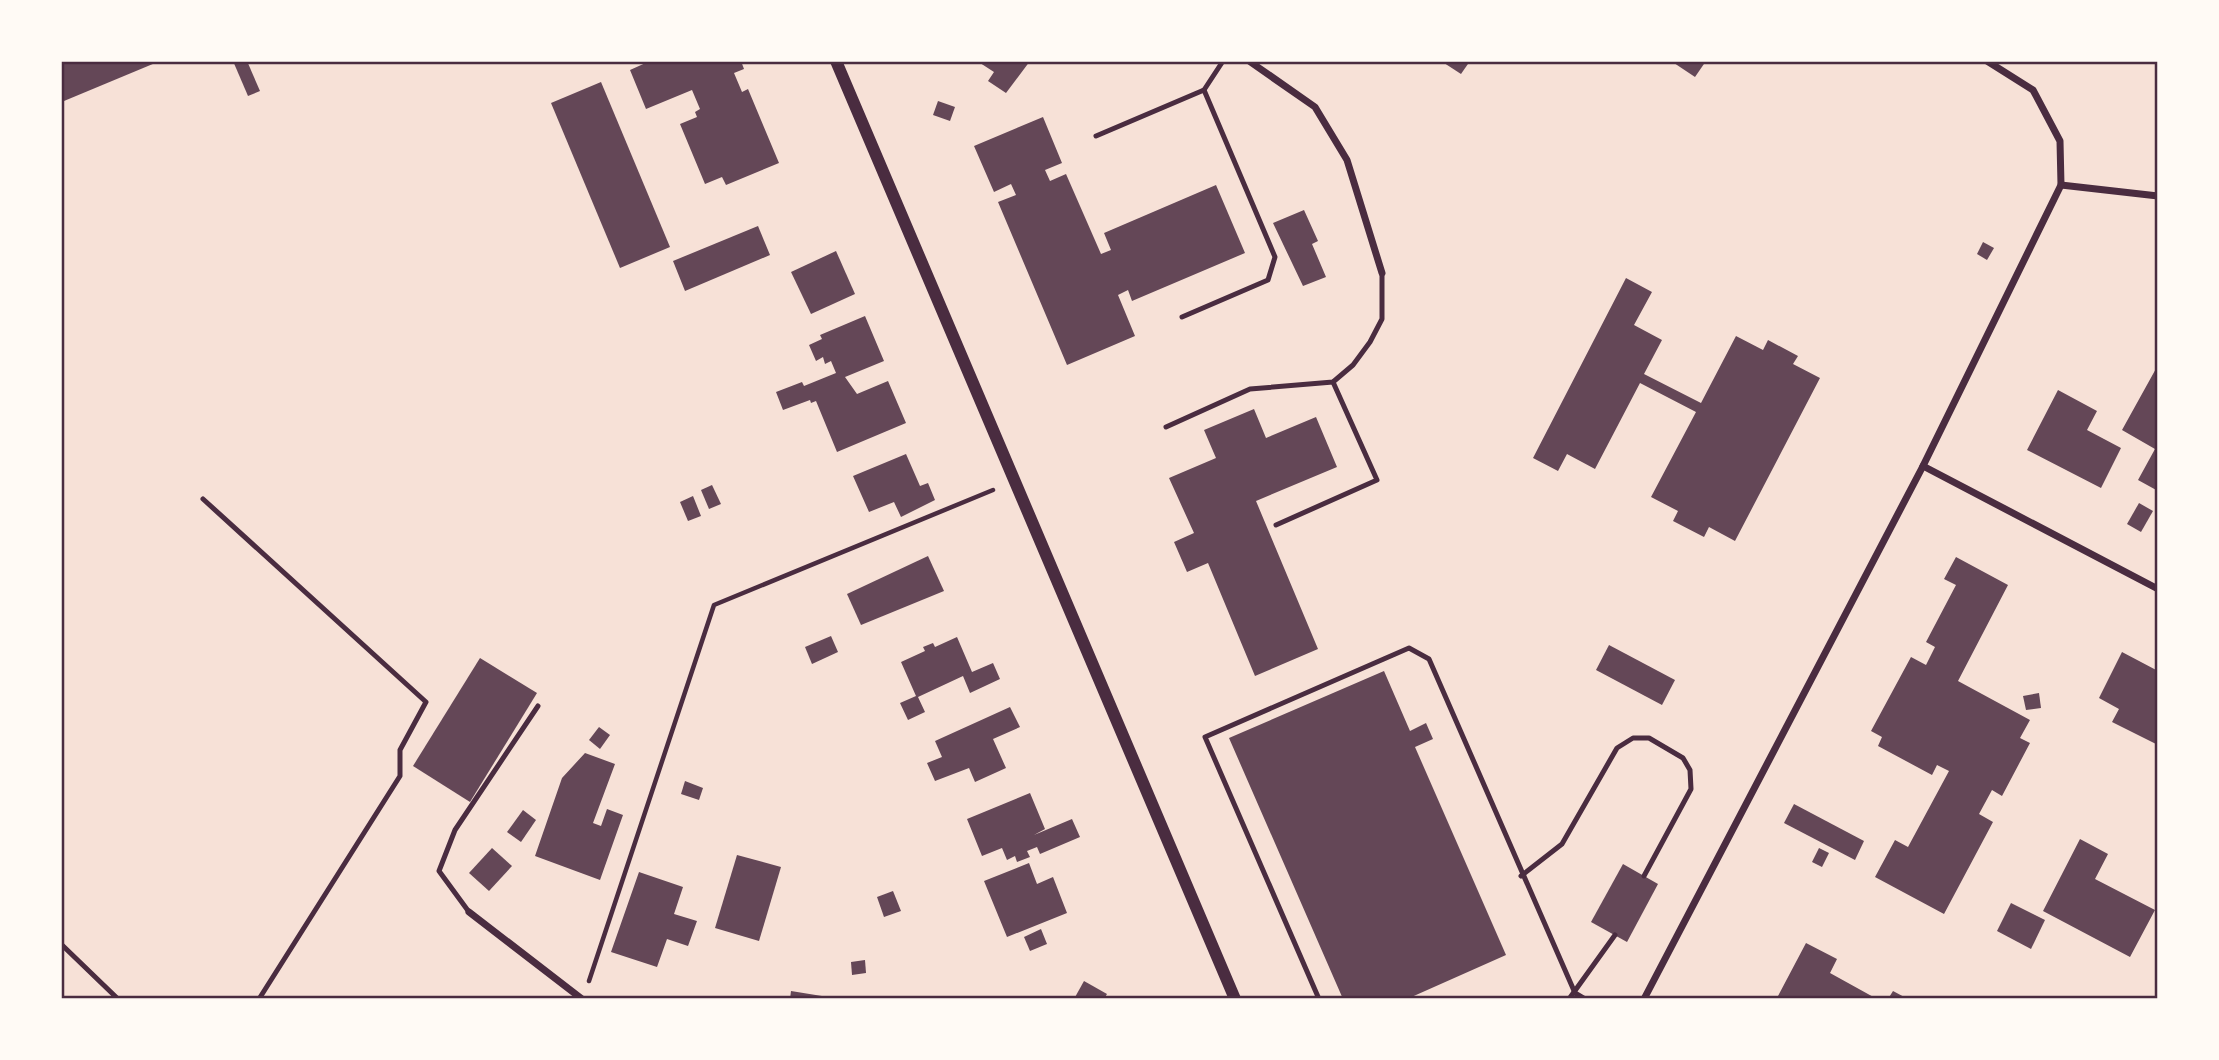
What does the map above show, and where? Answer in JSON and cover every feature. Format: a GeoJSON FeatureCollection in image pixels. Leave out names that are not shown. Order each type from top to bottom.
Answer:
{"type":"FeatureCollection","features":[{"type":"Feature","properties":{"kind":"street"},"geometry":{"type":"LineString","coordinates":[[836,61],[1235,999]]}},
{"type":"Feature","properties":{"kind":"street"},"geometry":{"type":"LineString","coordinates":[[1249,61],[1315,107],[1347,160],[1382,273]]}},
{"type":"Feature","properties":{"kind":"street"},"geometry":{"type":"LineString","coordinates":[[1644,999],[1923,466],[2061,185],[2060,141],[2033,90],[1987,61]]}},
{"type":"Feature","properties":{"kind":"street"},"geometry":{"type":"LineString","coordinates":[[2061,185],[2158,196]]}},
{"type":"Feature","properties":{"kind":"street"},"geometry":{"type":"LineString","coordinates":[[1923,466],[2158,589]]}},
{"type":"Feature","properties":{"kind":"street"},"geometry":{"type":"LineString","coordinates":[[469,912],[582,999]]}},
{"type":"Feature","properties":{"kind":"lane"},"geometry":{"type":"LineString","coordinates":[[1096,136],[1205,90],[1223,61]]}},
{"type":"Feature","properties":{"kind":"lane"},"geometry":{"type":"LineString","coordinates":[[1182,317],[1268,280],[1275,257],[1205,90]]}},
{"type":"Feature","properties":{"kind":"lane"},"geometry":{"type":"LineString","coordinates":[[1166,427],[1250,389],[1333,382],[1353,365],[1370,342],[1382,319],[1382,273]]}},
{"type":"Feature","properties":{"kind":"lane"},"geometry":{"type":"LineString","coordinates":[[1276,525],[1377,481],[1333,382]]}},
{"type":"Feature","properties":{"kind":"lane"},"geometry":{"type":"LineString","coordinates":[[203,499],[426,702],[400,750],[400,776],[259,999]]}},
{"type":"Feature","properties":{"kind":"lane"},"geometry":{"type":"LineString","coordinates":[[1319,999],[1205,737],[1409,648],[1429,659],[1521,876],[1575,993],[1585,999]]}},
{"type":"Feature","properties":{"kind":"lane"},"geometry":{"type":"LineString","coordinates":[[469,912],[439,871],[455,830],[538,706]]}},
{"type":"Feature","properties":{"kind":"lane"},"geometry":{"type":"LineString","coordinates":[[1521,876],[1562,844],[1616,748],[1633,738],[1649,738],[1683,758],[1690,770],[1691,789],[1644,876]]}},
{"type":"Feature","properties":{"kind":"lane"},"geometry":{"type":"LineString","coordinates":[[1569,999],[1615,935]]}},
{"type":"Feature","properties":{"kind":"lane"},"geometry":{"type":"LineString","coordinates":[[61,944],[118,999]]}},
{"type":"Feature","properties":{"kind":"path"},"geometry":{"type":"LineString","coordinates":[[587,986],[714,606],[1015,481]]}},
{"type":"Feature","properties":{"kind":"building"},"geometry":{"type":"Polygon","coordinates":[[[61,61],[160,61],[64,101],[61,93],[61,61]]]}},
{"type":"Feature","properties":{"kind":"building"},"geometry":{"type":"Polygon","coordinates":[[[233,61],[247,61],[260,91],[248,96],[233,61]]]}},
{"type":"Feature","properties":{"kind":"building"},"geometry":{"type":"Polygon","coordinates":[[[650,61],[741,61],[744,69],[734,73],[742,92],[748,89],[779,163],[726,185],[722,177],[705,184],[680,124],[697,117],[695,112],[700,109],[692,90],[646,109],[630,70],[650,61]]]}},
{"type":"Feature","properties":{"kind":"building"},"geometry":{"type":"Polygon","coordinates":[[[977,61],[1030,61],[1006,93],[988,81],[994,72],[977,61]]]}},
{"type":"Feature","properties":{"kind":"building"},"geometry":{"type":"Polygon","coordinates":[[[1441,61],[1470,61],[1461,74],[1441,61]]]}},
{"type":"Feature","properties":{"kind":"building"},"geometry":{"type":"Polygon","coordinates":[[[1671,61],[1706,61],[1695,77],[1671,61]]]}},
{"type":"Feature","properties":{"kind":"building"},"geometry":{"type":"Polygon","coordinates":[[[601,82],[670,247],[620,268],[551,103],[601,82]]]}},
{"type":"Feature","properties":{"kind":"building"},"geometry":{"type":"Polygon","coordinates":[[[938,101],[955,107],[950,121],[933,115],[938,101]]]}},
{"type":"Feature","properties":{"kind":"building"},"geometry":{"type":"Polygon","coordinates":[[[1043,117],[1062,163],[1045,170],[1050,181],[1066,174],[1101,254],[1111,250],[1104,233],[1216,185],[1245,253],[1132,301],[1128,290],[1118,295],[1135,336],[1067,365],[998,202],[1016,195],[1011,184],[994,192],[974,146],[1043,117]]]}},
{"type":"Feature","properties":{"kind":"building"},"geometry":{"type":"Polygon","coordinates":[[[1304,210],[1318,241],[1312,244],[1326,277],[1303,286],[1273,223],[1304,210]]]}},
{"type":"Feature","properties":{"kind":"building"},"geometry":{"type":"Polygon","coordinates":[[[758,226],[770,255],[685,291],[673,261],[758,226]]]}},
{"type":"Feature","properties":{"kind":"building"},"geometry":{"type":"Polygon","coordinates":[[[1983,242],[1994,248],[1987,260],[1977,254],[1983,242]]]}},
{"type":"Feature","properties":{"kind":"building"},"geometry":{"type":"Polygon","coordinates":[[[836,251],[855,294],[811,314],[791,272],[836,251]]]}},
{"type":"Feature","properties":{"kind":"building"},"geometry":{"type":"Polygon","coordinates":[[[1626,278],[1652,292],[1634,325],[1662,340],[1644,374],[1701,403],[1736,336],[1763,350],[1768,340],[1798,356],[1793,364],[1820,378],[1735,541],[1709,527],[1704,537],[1673,521],[1678,511],[1651,497],[1696,412],[1640,383],[1595,469],[1567,454],[1558,471],[1533,458],[1626,278]]]}},
{"type":"Feature","properties":{"kind":"building"},"geometry":{"type":"Polygon","coordinates":[[[865,316],[884,361],[845,377],[857,394],[888,381],[906,423],[837,452],[816,401],[811,403],[810,400],[783,410],[776,392],[802,382],[804,386],[836,373],[831,361],[825,364],[823,357],[816,361],[809,345],[822,339],[820,335],[865,316]]]}},
{"type":"Feature","properties":{"kind":"building"},"geometry":{"type":"Polygon","coordinates":[[[2158,365],[2158,491],[2138,480],[2155,449],[2122,430],[2158,365]]]}},
{"type":"Feature","properties":{"kind":"building"},"geometry":{"type":"Polygon","coordinates":[[[2058,390],[2097,411],[2087,430],[2121,448],[2101,488],[2027,450],[2058,390]]]}},
{"type":"Feature","properties":{"kind":"building"},"geometry":{"type":"Polygon","coordinates":[[[1254,409],[1266,438],[1316,417],[1337,467],[1256,501],[1318,649],[1255,676],[1208,563],[1187,572],[1174,542],[1194,533],[1169,478],[1216,458],[1204,430],[1254,409]]]}},
{"type":"Feature","properties":{"kind":"building"},"geometry":{"type":"Polygon","coordinates":[[[906,454],[920,486],[928,483],[935,500],[901,517],[894,502],[869,512],[853,476],[906,454]]]}},
{"type":"Feature","properties":{"kind":"building"},"geometry":{"type":"Polygon","coordinates":[[[712,485],[721,504],[709,509],[701,490],[712,485]]]}},
{"type":"Feature","properties":{"kind":"building"},"geometry":{"type":"Polygon","coordinates":[[[693,496],[701,516],[688,521],[680,502],[693,496]]]}},
{"type":"Feature","properties":{"kind":"building"},"geometry":{"type":"Polygon","coordinates":[[[2139,503],[2153,511],[2141,532],[2127,524],[2139,503]]]}},
{"type":"Feature","properties":{"kind":"building"},"geometry":{"type":"Polygon","coordinates":[[[928,556],[944,591],[861,625],[847,594],[928,556]]]}},
{"type":"Feature","properties":{"kind":"building"},"geometry":{"type":"Polygon","coordinates":[[[1956,557],[2008,585],[1958,681],[2030,720],[2020,738],[2030,743],[2002,796],[1992,790],[1979,814],[1993,822],[1944,914],[1875,877],[1895,840],[1908,847],[1949,771],[1937,765],[1932,775],[1878,746],[1882,737],[1871,731],[1911,657],[1926,665],[1935,647],[1926,642],[1956,585],[1944,579],[1956,557]]]}},
{"type":"Feature","properties":{"kind":"building"},"geometry":{"type":"Polygon","coordinates":[[[831,636],[838,652],[812,664],[805,647],[831,636]]]}},
{"type":"Feature","properties":{"kind":"building"},"geometry":{"type":"Polygon","coordinates":[[[957,637],[972,672],[993,663],[1000,679],[970,693],[963,676],[918,697],[925,712],[908,720],[900,703],[916,696],[901,662],[925,651],[923,647],[933,643],[935,647],[957,637]]]}},
{"type":"Feature","properties":{"kind":"building"},"geometry":{"type":"Polygon","coordinates":[[[1609,645],[1675,680],[1662,705],[1596,670],[1609,645]]]}},
{"type":"Feature","properties":{"kind":"building"},"geometry":{"type":"Polygon","coordinates":[[[2122,652],[2158,671],[2158,745],[2112,722],[2119,709],[2099,698],[2122,652]]]}},
{"type":"Feature","properties":{"kind":"building"},"geometry":{"type":"Polygon","coordinates":[[[480,658],[537,693],[470,802],[413,766],[480,658]]]}},
{"type":"Feature","properties":{"kind":"building"},"geometry":{"type":"Polygon","coordinates":[[[1384,671],[1410,731],[1426,723],[1433,739],[1415,747],[1506,955],[1407,999],[1343,999],[1229,738],[1384,671]]]}},
{"type":"Feature","properties":{"kind":"building"},"geometry":{"type":"Polygon","coordinates":[[[2039,693],[2041,708],[2026,710],[2023,696],[2039,693]]]}},
{"type":"Feature","properties":{"kind":"building"},"geometry":{"type":"Polygon","coordinates":[[[1010,707],[1020,727],[993,739],[1006,768],[975,782],[969,768],[935,781],[927,763],[942,757],[935,741],[1010,707]]]}},
{"type":"Feature","properties":{"kind":"building"},"geometry":{"type":"Polygon","coordinates":[[[599,727],[610,735],[600,749],[589,740],[599,727]]]}},
{"type":"Feature","properties":{"kind":"building"},"geometry":{"type":"Polygon","coordinates":[[[585,753],[615,764],[593,823],[601,826],[607,809],[623,815],[600,880],[535,856],[562,778],[585,753]]]}},
{"type":"Feature","properties":{"kind":"building"},"geometry":{"type":"Polygon","coordinates":[[[685,781],[703,788],[699,800],[681,794],[685,781]]]}},
{"type":"Feature","properties":{"kind":"building"},"geometry":{"type":"Polygon","coordinates":[[[1030,793],[1045,829],[1034,835],[1072,819],[1080,837],[1040,854],[1037,847],[1027,851],[1030,857],[1017,862],[1015,856],[1007,860],[1002,848],[982,856],[967,819],[1030,793]]]}},
{"type":"Feature","properties":{"kind":"building"},"geometry":{"type":"Polygon","coordinates":[[[1794,804],[1864,841],[1855,860],[1784,823],[1794,804]]]}},
{"type":"Feature","properties":{"kind":"building"},"geometry":{"type":"Polygon","coordinates":[[[523,810],[536,820],[521,842],[507,832],[523,810]]]}},
{"type":"Feature","properties":{"kind":"building"},"geometry":{"type":"Polygon","coordinates":[[[2080,839],[2108,854],[2095,879],[2155,910],[2130,957],[2043,911],[2080,839]]]}},
{"type":"Feature","properties":{"kind":"building"},"geometry":{"type":"Polygon","coordinates":[[[492,848],[512,866],[489,891],[469,873],[492,848]]]}},
{"type":"Feature","properties":{"kind":"building"},"geometry":{"type":"Polygon","coordinates":[[[1819,848],[1829,853],[1822,867],[1812,862],[1819,848]]]}},
{"type":"Feature","properties":{"kind":"building"},"geometry":{"type":"Polygon","coordinates":[[[737,855],[781,867],[759,941],[715,928],[737,855]]]}},
{"type":"Feature","properties":{"kind":"building"},"geometry":{"type":"Polygon","coordinates":[[[1029,863],[1037,884],[1053,877],[1067,913],[1007,937],[984,881],[1029,863]]]}},
{"type":"Feature","properties":{"kind":"building"},"geometry":{"type":"Polygon","coordinates":[[[1623,864],[1658,884],[1627,942],[1591,922],[1623,864]]]}},
{"type":"Feature","properties":{"kind":"building"},"geometry":{"type":"Polygon","coordinates":[[[639,872],[683,887],[674,914],[697,921],[688,946],[667,939],[657,967],[611,952],[639,872]]]}},
{"type":"Feature","properties":{"kind":"building"},"geometry":{"type":"Polygon","coordinates":[[[893,891],[901,911],[884,917],[877,897],[893,891]]]}},
{"type":"Feature","properties":{"kind":"building"},"geometry":{"type":"Polygon","coordinates":[[[2011,903],[2045,920],[2031,949],[1997,931],[2011,903]]]}},
{"type":"Feature","properties":{"kind":"building"},"geometry":{"type":"Polygon","coordinates":[[[1041,929],[1047,944],[1030,951],[1024,937],[1041,929]]]}},
{"type":"Feature","properties":{"kind":"building"},"geometry":{"type":"Polygon","coordinates":[[[1806,943],[1837,959],[1830,973],[1877,999],[1783,999],[1778,996],[1806,943]]]}},
{"type":"Feature","properties":{"kind":"building"},"geometry":{"type":"Polygon","coordinates":[[[865,960],[866,973],[852,975],[851,962],[865,960]]]}},
{"type":"Feature","properties":{"kind":"building"},"geometry":{"type":"Polygon","coordinates":[[[1084,981],[1107,994],[1104,999],[1074,999],[1084,981]]]}},
{"type":"Feature","properties":{"kind":"building"},"geometry":{"type":"Polygon","coordinates":[[[791,991],[828,997],[828,999],[790,999],[791,991]]]}},
{"type":"Feature","properties":{"kind":"building"},"geometry":{"type":"Polygon","coordinates":[[[1893,991],[1908,999],[1888,999],[1893,991]]]}}]}
